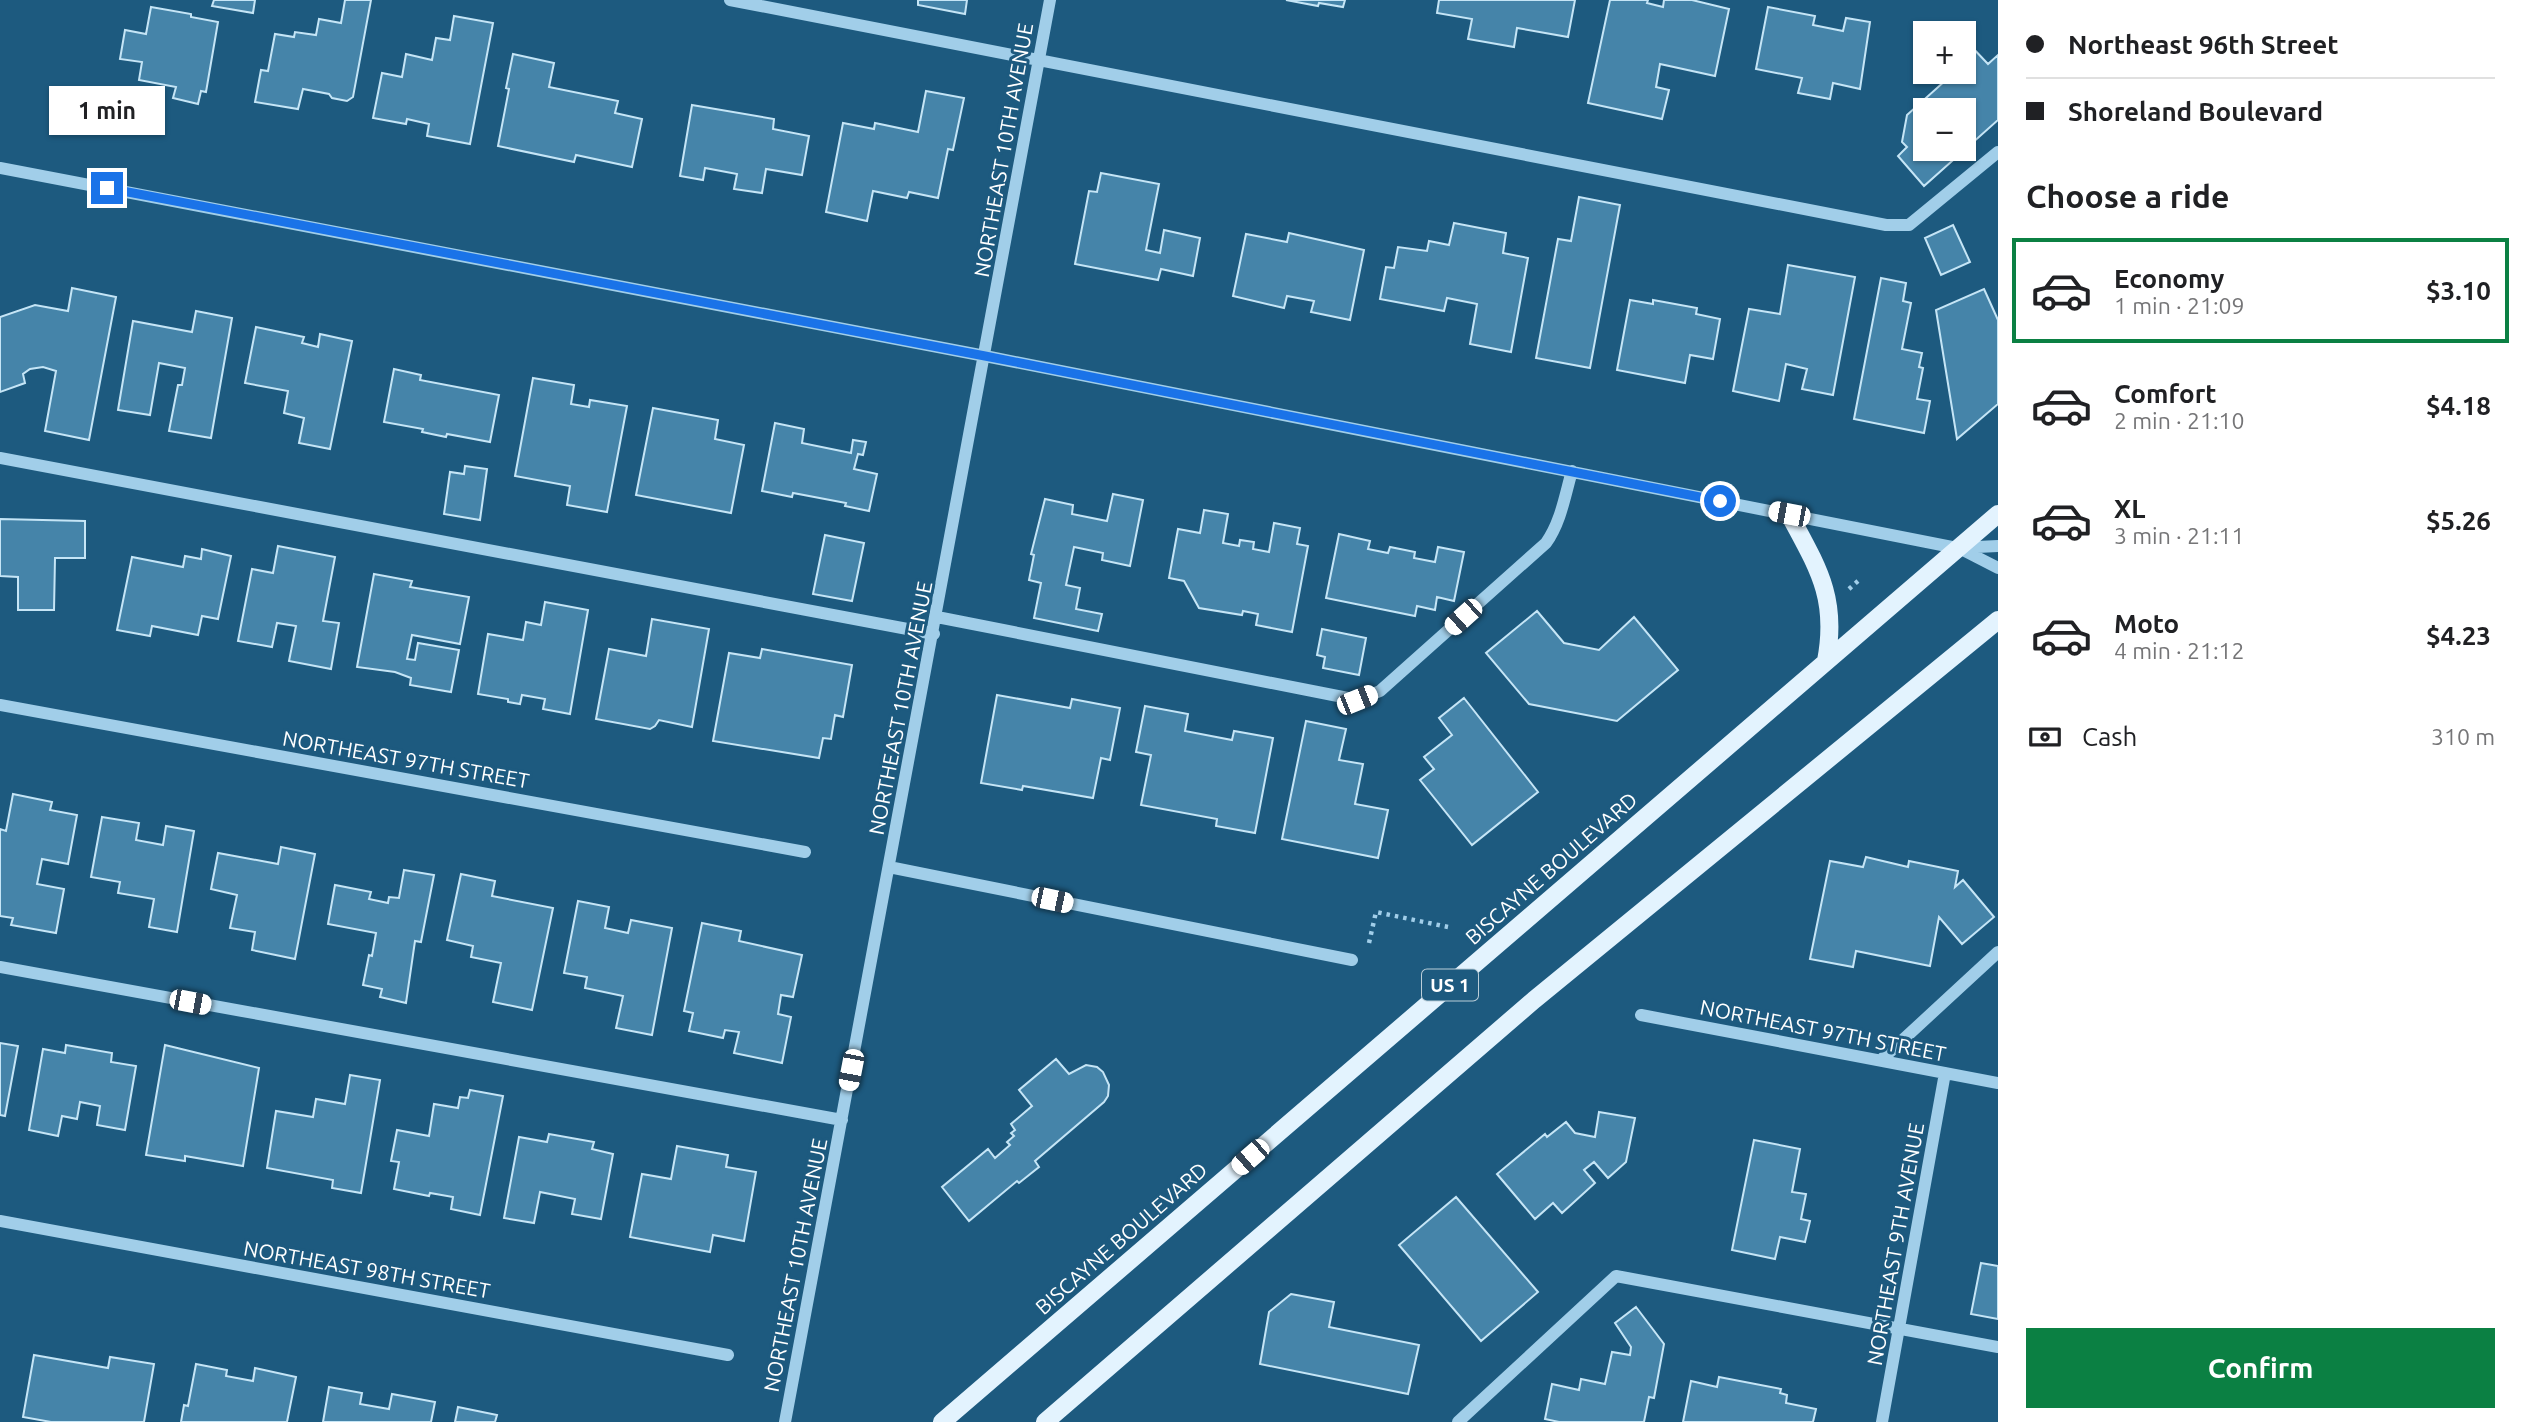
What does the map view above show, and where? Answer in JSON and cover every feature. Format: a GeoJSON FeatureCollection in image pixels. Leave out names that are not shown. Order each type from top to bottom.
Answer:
{"type":"FeatureCollection","features":[{"type":"Feature","properties":{"kind":"main road"},"geometry":{"type":"LineString","coordinates":[[1789,514],[1821,575],[1830,608],[1831,636],[1826,661]]}},
{"type":"Feature","properties":{"kind":"main road","name":"BISCAYNE BOULEVARD"},"geometry":{"type":"LineString","coordinates":[[942,1422],[1998,514]]}},
{"type":"Feature","properties":{"kind":"main road"},"geometry":{"type":"LineString","coordinates":[[1045,1422],[1534,1000],[1998,620]]}},
{"type":"Feature","properties":{"kind":"street"},"geometry":{"type":"LineString","coordinates":[[730,0],[1886,225],[1909,225],[1998,152]]}},
{"type":"Feature","properties":{"kind":"street","name":"NORTHEAST 10TH AVENUE"},"geometry":{"type":"LineString","coordinates":[[785,1422],[1051,0]]}},
{"type":"Feature","properties":{"kind":"street"},"geometry":{"type":"LineString","coordinates":[[0,168],[985,356],[1957,548],[1998,546]]}},
{"type":"Feature","properties":{"kind":"street"},"geometry":{"type":"LineString","coordinates":[[0,458],[934,634]]}},
{"type":"Feature","properties":{"kind":"street"},"geometry":{"type":"LineString","coordinates":[[937,617],[1357,700],[1380,691],[1546,543],[1553,533],[1572,471]]}},
{"type":"Feature","properties":{"kind":"street"},"geometry":{"type":"LineString","coordinates":[[1957,548],[1998,568]]}},
{"type":"Feature","properties":{"kind":"street","name":"NORTHEAST 97TH STREET"},"geometry":{"type":"LineString","coordinates":[[0,705],[805,852]]}},
{"type":"Feature","properties":{"kind":"street"},"geometry":{"type":"LineString","coordinates":[[889,867],[1352,960]]}},
{"type":"Feature","properties":{"kind":"street"},"geometry":{"type":"LineString","coordinates":[[1881,1060],[1998,952]]}},
{"type":"Feature","properties":{"kind":"street"},"geometry":{"type":"LineString","coordinates":[[0,967],[842,1120]]}},
{"type":"Feature","properties":{"kind":"street","name":"NORTHEAST 97TH STREET"},"geometry":{"type":"LineString","coordinates":[[1641,1015],[1998,1083]]}},
{"type":"Feature","properties":{"kind":"street","name":"NORTHEAST 9TH AVENUE"},"geometry":{"type":"LineString","coordinates":[[1882,1422],[1945,1073]]}},
{"type":"Feature","properties":{"kind":"street","name":"NORTHEAST 98TH STREET"},"geometry":{"type":"LineString","coordinates":[[0,1221],[728,1355]]}},
{"type":"Feature","properties":{"kind":"street"},"geometry":{"type":"LineString","coordinates":[[1458,1422],[1616,1276],[1998,1347]]}},
{"type":"Feature","properties":{"kind":"path"},"geometry":{"type":"LineString","coordinates":[[1352,960],[1367,950],[1376,912],[1448,927]]}},
{"type":"Feature","properties":{"kind":"building"},"geometry":{"type":"Polygon","coordinates":[[[214,0],[255,0],[253,13],[212,6],[214,0]]]}},
{"type":"Feature","properties":{"kind":"building"},"geometry":{"type":"Polygon","coordinates":[[[345,0],[371,0],[353,97],[347,101],[303,89],[298,109],[255,102],[261,70],[268,71],[275,34],[294,37],[295,32],[316,35],[319,19],[341,23],[345,0]]]}},
{"type":"Feature","properties":{"kind":"building"},"geometry":{"type":"Polygon","coordinates":[[[918,0],[967,0],[965,14],[918,5],[918,0]]]}},
{"type":"Feature","properties":{"kind":"building"},"geometry":{"type":"Polygon","coordinates":[[[1286,0],[1345,0],[1343,7],[1286,0]]]}},
{"type":"Feature","properties":{"kind":"building"},"geometry":{"type":"Polygon","coordinates":[[[1439,0],[1575,0],[1568,37],[1517,28],[1514,47],[1468,39],[1472,19],[1437,13],[1439,0]]]}},
{"type":"Feature","properties":{"kind":"building"},"geometry":{"type":"Polygon","coordinates":[[[1610,0],[1648,0],[1647,3],[1663,7],[1664,0],[1692,0],[1729,9],[1715,76],[1660,64],[1656,87],[1669,90],[1662,119],[1588,103],[1610,0]]]}},
{"type":"Feature","properties":{"kind":"building"},"geometry":{"type":"Polygon","coordinates":[[[151,7],[218,22],[206,92],[201,91],[198,104],[173,98],[176,87],[139,80],[142,62],[120,59],[125,30],[146,34],[151,7]]]}},
{"type":"Feature","properties":{"kind":"building"},"geometry":{"type":"Polygon","coordinates":[[[1768,7],[1815,16],[1813,25],[1843,31],[1846,18],[1870,22],[1860,89],[1833,83],[1830,99],[1798,93],[1802,78],[1756,69],[1768,7]]]}},
{"type":"Feature","properties":{"kind":"building"},"geometry":{"type":"Polygon","coordinates":[[[454,16],[493,23],[470,144],[427,136],[429,124],[407,119],[406,124],[373,118],[382,73],[402,77],[406,54],[432,60],[436,38],[450,40],[454,16]]]}},
{"type":"Feature","properties":{"kind":"building"},"geometry":{"type":"Polygon","coordinates":[[[1976,51],[1988,64],[1998,55],[1998,120],[1976,140],[1976,98],[1926,98],[1942,84],[1976,84],[1976,51]]]}},
{"type":"Feature","properties":{"kind":"building"},"geometry":{"type":"Polygon","coordinates":[[[513,54],[554,63],[549,87],[618,101],[615,113],[642,119],[632,167],[576,155],[574,162],[498,146],[513,54]]]}},
{"type":"Feature","properties":{"kind":"building"},"geometry":{"type":"Polygon","coordinates":[[[926,91],[964,98],[953,150],[948,149],[938,198],[909,192],[907,198],[873,191],[867,221],[826,212],[843,123],[874,129],[875,123],[918,132],[926,91]]]}},
{"type":"Feature","properties":{"kind":"building"},"geometry":{"type":"Polygon","coordinates":[[[692,105],[774,119],[773,129],[809,136],[802,175],[766,169],[762,193],[734,189],[737,174],[705,168],[703,180],[680,176],[692,105]]]}},
{"type":"Feature","properties":{"kind":"building"},"geometry":{"type":"Polygon","coordinates":[[[1913,110],[1913,161],[1952,161],[1924,186],[1898,156],[1907,147],[1902,142],[1907,115],[1913,110]]]}},
{"type":"Feature","properties":{"kind":"building"},"geometry":{"type":"Polygon","coordinates":[[[1101,173],[1159,184],[1146,250],[1160,253],[1164,230],[1200,238],[1193,276],[1161,269],[1158,280],[1075,264],[1089,191],[1097,192],[1101,173]]]}},
{"type":"Feature","properties":{"kind":"building"},"geometry":{"type":"Polygon","coordinates":[[[1579,197],[1620,205],[1590,368],[1536,358],[1558,239],[1571,241],[1579,197]]]}},
{"type":"Feature","properties":{"kind":"building"},"geometry":{"type":"Polygon","coordinates":[[[1454,223],[1506,233],[1503,253],[1528,258],[1511,352],[1470,344],[1477,304],[1447,298],[1444,311],[1380,299],[1386,267],[1394,268],[1398,247],[1427,251],[1429,241],[1449,245],[1454,223]]]}},
{"type":"Feature","properties":{"kind":"building"},"geometry":{"type":"Polygon","coordinates":[[[1953,225],[1970,262],[1941,275],[1925,238],[1953,225]]]}},
{"type":"Feature","properties":{"kind":"building"},"geometry":{"type":"Polygon","coordinates":[[[1289,233],[1364,250],[1350,320],[1311,312],[1314,301],[1287,296],[1284,308],[1233,296],[1246,234],[1287,242],[1289,233]]]}},
{"type":"Feature","properties":{"kind":"building"},"geometry":{"type":"Polygon","coordinates":[[[1788,265],[1855,277],[1833,395],[1802,389],[1807,369],[1786,364],[1779,401],[1733,391],[1749,309],[1780,314],[1788,265]]]}},
{"type":"Feature","properties":{"kind":"building"},"geometry":{"type":"Polygon","coordinates":[[[1881,278],[1906,283],[1903,301],[1911,303],[1902,349],[1922,353],[1919,367],[1923,368],[1917,399],[1930,401],[1924,433],[1854,419],[1881,278]]]}},
{"type":"Feature","properties":{"kind":"building"},"geometry":{"type":"Polygon","coordinates":[[[72,288],[116,297],[89,440],[45,431],[56,371],[43,367],[30,369],[23,374],[25,383],[0,392],[0,317],[35,305],[68,311],[72,288]]]}},
{"type":"Feature","properties":{"kind":"building"},"geometry":{"type":"Polygon","coordinates":[[[1984,289],[1998,320],[1998,404],[1957,439],[1936,310],[1984,289]]]}},
{"type":"Feature","properties":{"kind":"building"},"geometry":{"type":"Polygon","coordinates":[[[1630,300],[1653,304],[1653,300],[1697,308],[1696,314],[1720,319],[1713,359],[1690,355],[1685,383],[1617,370],[1630,300]]]}},
{"type":"Feature","properties":{"kind":"building"},"geometry":{"type":"Polygon","coordinates":[[[196,311],[232,318],[211,438],[169,431],[178,385],[182,385],[185,368],[159,363],[150,415],[118,410],[133,321],[192,332],[196,311]]]}},
{"type":"Feature","properties":{"kind":"building"},"geometry":{"type":"Polygon","coordinates":[[[256,327],[304,337],[302,343],[318,347],[320,334],[352,341],[330,449],[299,443],[304,418],[284,413],[288,391],[245,383],[256,327]]]}},
{"type":"Feature","properties":{"kind":"building"},"geometry":{"type":"Polygon","coordinates":[[[394,369],[421,375],[420,380],[499,395],[490,442],[447,434],[446,437],[422,432],[423,429],[384,422],[394,369]]]}},
{"type":"Feature","properties":{"kind":"building"},"geometry":{"type":"Polygon","coordinates":[[[533,378],[574,385],[571,404],[589,407],[590,400],[627,406],[607,512],[567,505],[570,486],[515,476],[533,378]]]}},
{"type":"Feature","properties":{"kind":"building"},"geometry":{"type":"Polygon","coordinates":[[[653,408],[718,420],[715,439],[744,445],[731,513],[636,495],[653,408]]]}},
{"type":"Feature","properties":{"kind":"building"},"geometry":{"type":"Polygon","coordinates":[[[775,423],[804,429],[802,443],[851,453],[853,440],[866,442],[863,455],[858,454],[854,469],[877,474],[869,511],[845,506],[846,503],[793,493],[792,497],[762,491],[775,423]]]}},
{"type":"Feature","properties":{"kind":"building"},"geometry":{"type":"Polygon","coordinates":[[[465,466],[487,469],[480,520],[444,514],[450,472],[464,474],[465,466]]]}},
{"type":"Feature","properties":{"kind":"building"},"geometry":{"type":"Polygon","coordinates":[[[1113,494],[1143,500],[1130,566],[1102,560],[1103,553],[1074,547],[1066,585],[1080,588],[1076,609],[1102,614],[1098,631],[1034,618],[1041,583],[1029,580],[1034,555],[1031,554],[1045,499],[1073,505],[1072,514],[1107,521],[1113,494]]]}},
{"type":"Feature","properties":{"kind":"building"},"geometry":{"type":"Polygon","coordinates":[[[1204,510],[1228,514],[1223,543],[1239,546],[1240,540],[1254,542],[1253,549],[1269,552],[1274,523],[1300,528],[1297,544],[1308,546],[1292,632],[1256,625],[1258,614],[1243,611],[1242,615],[1199,608],[1184,581],[1169,578],[1178,529],[1200,533],[1204,510]]]}},
{"type":"Feature","properties":{"kind":"building"},"geometry":{"type":"Polygon","coordinates":[[[0,519],[85,521],[85,558],[55,558],[54,610],[18,610],[18,577],[0,576],[0,519]]]}},
{"type":"Feature","properties":{"kind":"building"},"geometry":{"type":"Polygon","coordinates":[[[1339,534],[1370,541],[1368,549],[1388,553],[1390,547],[1415,552],[1414,558],[1435,562],[1438,547],[1464,552],[1454,601],[1437,597],[1435,610],[1417,606],[1415,616],[1326,598],[1339,534]]]}},
{"type":"Feature","properties":{"kind":"building"},"geometry":{"type":"Polygon","coordinates":[[[825,535],[864,543],[852,601],[813,594],[825,535]]]}},
{"type":"Feature","properties":{"kind":"building"},"geometry":{"type":"Polygon","coordinates":[[[278,546],[335,557],[323,621],[339,623],[331,669],[289,661],[296,626],[277,623],[272,647],[238,641],[252,569],[273,573],[278,546]]]}},
{"type":"Feature","properties":{"kind":"building"},"geometry":{"type":"Polygon","coordinates":[[[202,549],[231,556],[218,619],[202,616],[198,635],[152,626],[150,636],[117,630],[132,557],[183,567],[185,556],[201,559],[202,549]]]}},
{"type":"Feature","properties":{"kind":"building"},"geometry":{"type":"Polygon","coordinates":[[[374,574],[412,581],[410,587],[469,597],[460,644],[412,635],[407,659],[415,660],[418,643],[459,650],[451,692],[410,685],[411,678],[395,672],[357,667],[374,574]]]}},
{"type":"Feature","properties":{"kind":"building"},"geometry":{"type":"Polygon","coordinates":[[[545,602],[588,610],[570,714],[543,709],[545,699],[522,695],[520,704],[478,694],[488,634],[523,640],[526,622],[541,625],[545,602]]]}},
{"type":"Feature","properties":{"kind":"building"},"geometry":{"type":"Polygon","coordinates":[[[1537,611],[1564,643],[1599,650],[1634,617],[1678,670],[1617,721],[1529,704],[1486,653],[1537,611]]]}},
{"type":"Feature","properties":{"kind":"building"},"geometry":{"type":"Polygon","coordinates":[[[652,619],[709,629],[692,727],[659,720],[650,729],[596,719],[609,649],[646,656],[652,619]]]}},
{"type":"Feature","properties":{"kind":"building"},"geometry":{"type":"Polygon","coordinates":[[[1322,629],[1366,638],[1359,675],[1323,668],[1325,657],[1317,655],[1322,629]]]}},
{"type":"Feature","properties":{"kind":"building"},"geometry":{"type":"Polygon","coordinates":[[[762,649],[852,665],[843,717],[835,715],[831,739],[823,738],[819,758],[713,741],[729,653],[760,658],[762,649]]]}},
{"type":"Feature","properties":{"kind":"building"},"geometry":{"type":"Polygon","coordinates":[[[997,695],[1070,708],[1072,699],[1120,708],[1110,760],[1101,758],[1093,798],[1023,786],[1022,790],[981,783],[997,695]]]}},
{"type":"Feature","properties":{"kind":"building"},"geometry":{"type":"Polygon","coordinates":[[[1464,698],[1538,792],[1472,845],[1420,780],[1434,769],[1424,757],[1452,735],[1439,718],[1464,698]]]}},
{"type":"Feature","properties":{"kind":"building"},"geometry":{"type":"Polygon","coordinates":[[[1145,706],[1188,714],[1185,731],[1232,740],[1234,731],[1273,738],[1255,833],[1216,826],[1217,819],[1141,805],[1151,755],[1136,752],[1145,706]]]}},
{"type":"Feature","properties":{"kind":"building"},"geometry":{"type":"Polygon","coordinates":[[[1306,721],[1346,729],[1339,760],[1363,764],[1355,804],[1388,810],[1378,858],[1282,839],[1306,721]]]}},
{"type":"Feature","properties":{"kind":"building"},"geometry":{"type":"Polygon","coordinates":[[[13,794],[52,802],[50,810],[77,815],[68,864],[42,859],[37,884],[64,889],[56,933],[11,925],[13,918],[0,916],[0,829],[6,831],[13,794]]]}},
{"type":"Feature","properties":{"kind":"building"},"geometry":{"type":"Polygon","coordinates":[[[102,817],[139,823],[136,840],[163,845],[166,826],[194,831],[177,932],[149,927],[154,899],[118,893],[120,882],[91,877],[102,817]]]}},
{"type":"Feature","properties":{"kind":"building"},"geometry":{"type":"Polygon","coordinates":[[[281,847],[315,854],[295,959],[252,950],[255,932],[230,928],[237,895],[211,889],[218,853],[278,864],[281,847]]]}},
{"type":"Feature","properties":{"kind":"building"},"geometry":{"type":"Polygon","coordinates":[[[1866,857],[1908,867],[1909,861],[1958,871],[1955,887],[1963,880],[1994,917],[1962,944],[1939,917],[1930,966],[1856,951],[1853,967],[1810,959],[1830,861],[1863,867],[1866,857]]]}},
{"type":"Feature","properties":{"kind":"building"},"geometry":{"type":"Polygon","coordinates":[[[404,870],[434,875],[421,942],[415,941],[406,1003],[380,997],[382,989],[363,985],[376,933],[328,924],[335,885],[371,892],[369,899],[388,903],[389,897],[399,898],[404,870]]]}},
{"type":"Feature","properties":{"kind":"building"},"geometry":{"type":"Polygon","coordinates":[[[461,874],[495,881],[492,896],[553,908],[532,1010],[493,1002],[501,963],[471,957],[473,946],[447,940],[461,874]]]}},
{"type":"Feature","properties":{"kind":"building"},"geometry":{"type":"Polygon","coordinates":[[[578,901],[609,907],[605,928],[628,933],[631,920],[672,928],[652,1035],[616,1028],[623,996],[585,988],[587,977],[564,973],[578,901]]]}},
{"type":"Feature","properties":{"kind":"building"},"geometry":{"type":"Polygon","coordinates":[[[702,923],[741,931],[739,941],[802,955],[793,997],[781,995],[778,1014],[791,1017],[782,1063],[734,1053],[739,1032],[725,1030],[723,1038],[689,1031],[693,1013],[684,1011],[702,923]]]}},
{"type":"Feature","properties":{"kind":"building"},"geometry":{"type":"Polygon","coordinates":[[[0,1043],[18,1046],[5,1116],[0,1115],[0,1043]]]}},
{"type":"Feature","properties":{"kind":"building"},"geometry":{"type":"Polygon","coordinates":[[[66,1045],[112,1053],[111,1062],[136,1066],[125,1130],[97,1125],[100,1106],[80,1102],[77,1119],[62,1116],[58,1136],[29,1130],[43,1049],[65,1053],[66,1045]]]}},
{"type":"Feature","properties":{"kind":"building"},"geometry":{"type":"Polygon","coordinates":[[[165,1045],[259,1068],[243,1166],[185,1156],[185,1161],[146,1155],[165,1045]]]}},
{"type":"Feature","properties":{"kind":"building"},"geometry":{"type":"Polygon","coordinates":[[[1056,1059],[1069,1074],[1086,1065],[1097,1067],[1103,1072],[1109,1085],[1108,1096],[1035,1161],[1039,1167],[1019,1183],[1017,1181],[969,1221],[942,1187],[988,1149],[995,1158],[1010,1145],[1007,1142],[1014,1136],[1011,1133],[1015,1130],[1011,1124],[1032,1106],[1019,1090],[1056,1059]]]}},
{"type":"Feature","properties":{"kind":"building"},"geometry":{"type":"Polygon","coordinates":[[[350,1075],[380,1080],[361,1193],[332,1188],[333,1180],[267,1168],[276,1111],[313,1117],[316,1099],[345,1104],[350,1075]]]}},
{"type":"Feature","properties":{"kind":"building"},"geometry":{"type":"Polygon","coordinates":[[[470,1090],[503,1096],[480,1215],[451,1209],[453,1197],[430,1193],[429,1196],[394,1189],[399,1162],[391,1161],[397,1130],[429,1136],[434,1104],[458,1108],[460,1097],[468,1098],[470,1090]]]}},
{"type":"Feature","properties":{"kind":"building"},"geometry":{"type":"Polygon","coordinates":[[[1599,1112],[1635,1118],[1626,1162],[1608,1178],[1594,1162],[1584,1170],[1595,1183],[1562,1213],[1553,1203],[1535,1219],[1497,1174],[1545,1134],[1547,1137],[1566,1122],[1575,1133],[1595,1137],[1599,1112]]]}},
{"type":"Feature","properties":{"kind":"building"},"geometry":{"type":"Polygon","coordinates":[[[549,1134],[594,1142],[592,1149],[613,1154],[601,1219],[572,1214],[575,1199],[540,1192],[534,1223],[504,1218],[519,1137],[547,1142],[549,1134]]]}},
{"type":"Feature","properties":{"kind":"building"},"geometry":{"type":"Polygon","coordinates":[[[1754,1140],[1800,1149],[1792,1192],[1806,1194],[1801,1219],[1810,1221],[1805,1242],[1780,1237],[1775,1259],[1732,1250],[1754,1140]]]}},
{"type":"Feature","properties":{"kind":"building"},"geometry":{"type":"Polygon","coordinates":[[[677,1146],[728,1155],[726,1167],[756,1172],[744,1241],[713,1235],[710,1252],[630,1237],[642,1174],[671,1179],[677,1146]]]}},
{"type":"Feature","properties":{"kind":"building"},"geometry":{"type":"Polygon","coordinates":[[[1456,1197],[1538,1292],[1481,1341],[1399,1245],[1456,1197]]]}},
{"type":"Feature","properties":{"kind":"building"},"geometry":{"type":"Polygon","coordinates":[[[1981,1263],[1998,1266],[1998,1319],[1971,1314],[1981,1263]]]}},
{"type":"Feature","properties":{"kind":"building"},"geometry":{"type":"Polygon","coordinates":[[[1291,1294],[1334,1302],[1329,1327],[1419,1345],[1408,1394],[1260,1364],[1269,1312],[1291,1294]]]}},
{"type":"Feature","properties":{"kind":"building"},"geometry":{"type":"Polygon","coordinates":[[[1636,1307],[1664,1344],[1654,1398],[1649,1397],[1644,1422],[1559,1422],[1545,1419],[1552,1384],[1579,1390],[1581,1379],[1605,1384],[1612,1352],[1630,1355],[1631,1347],[1615,1323],[1636,1307]]]}},
{"type":"Feature","properties":{"kind":"building"},"geometry":{"type":"Polygon","coordinates":[[[34,1355],[108,1368],[110,1357],[154,1364],[144,1422],[51,1422],[23,1417],[34,1355]]]}},
{"type":"Feature","properties":{"kind":"building"},"geometry":{"type":"Polygon","coordinates":[[[196,1364],[227,1370],[226,1376],[253,1381],[255,1368],[296,1377],[287,1422],[181,1422],[184,1405],[188,1406],[196,1364]]]}},
{"type":"Feature","properties":{"kind":"building"},"geometry":{"type":"Polygon","coordinates":[[[1719,1377],[1781,1389],[1780,1393],[1787,1395],[1786,1403],[1816,1409],[1813,1422],[1683,1422],[1691,1381],[1717,1387],[1719,1377]]]}},
{"type":"Feature","properties":{"kind":"building"},"geometry":{"type":"Polygon","coordinates":[[[329,1387],[362,1393],[360,1404],[389,1409],[392,1394],[435,1402],[431,1422],[323,1422],[329,1387]]]}},
{"type":"Feature","properties":{"kind":"building"},"geometry":{"type":"Polygon","coordinates":[[[458,1407],[497,1415],[495,1422],[455,1422],[458,1407]]]}},
{"type":"Feature","properties":{"kind":"route"},"geometry":{"type":"LineString","coordinates":[[107,188],[985,356],[1720,501]]}}]}
